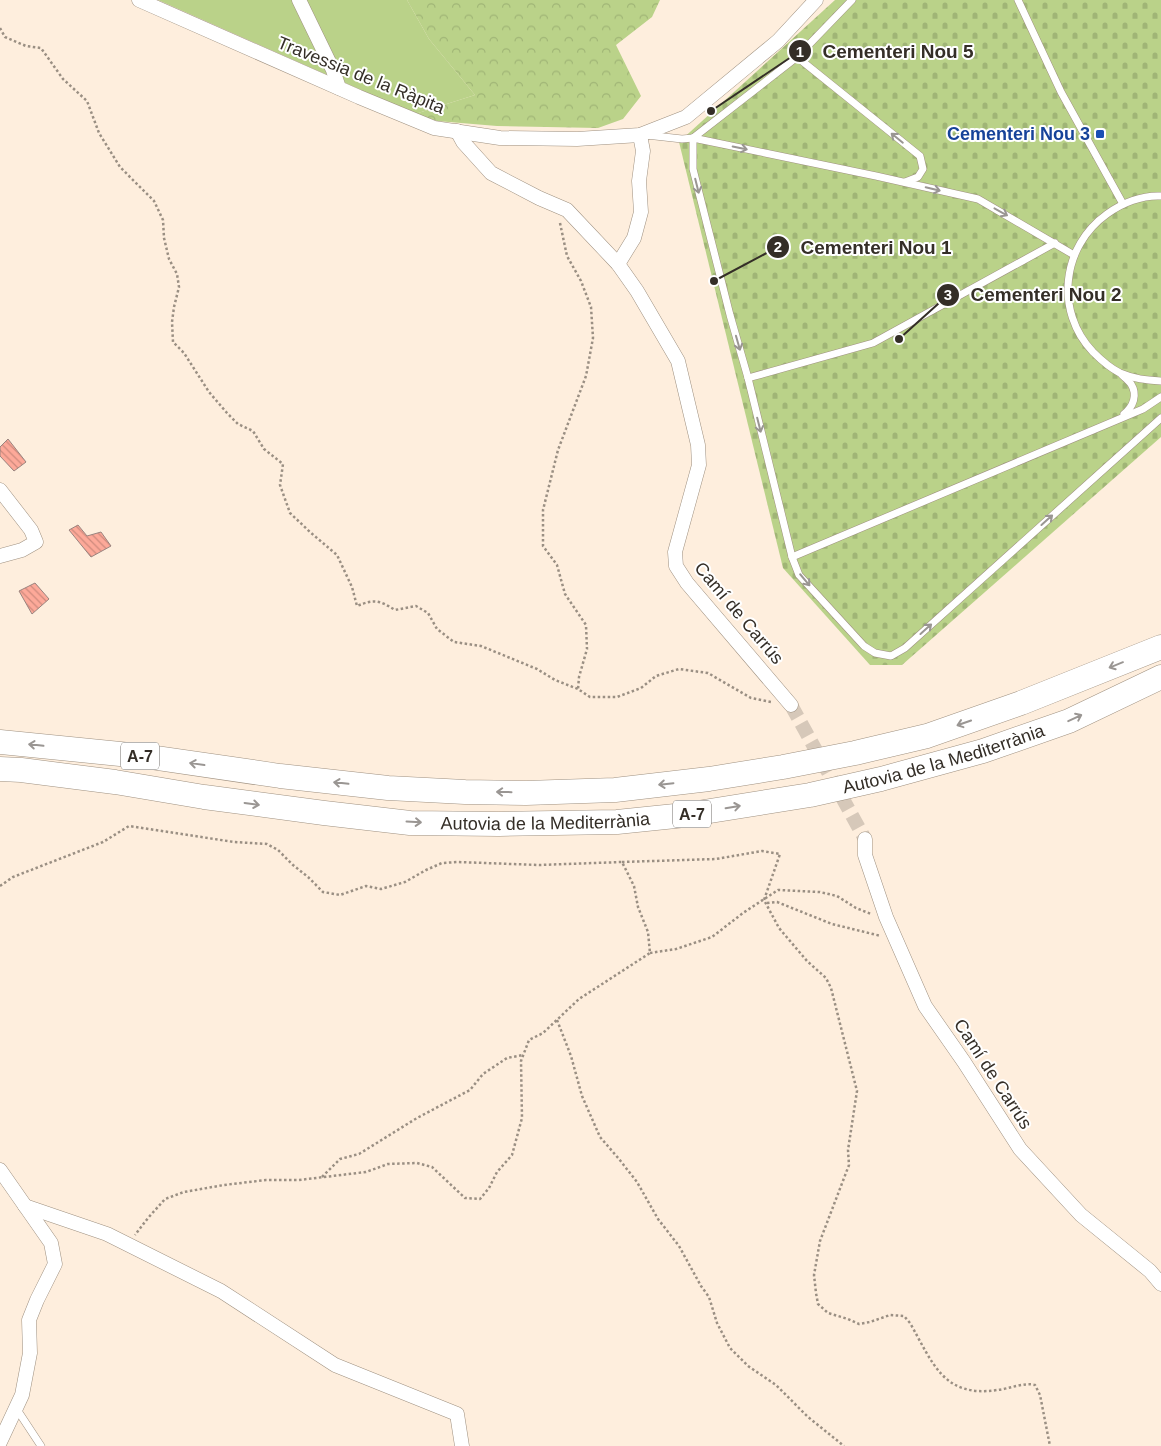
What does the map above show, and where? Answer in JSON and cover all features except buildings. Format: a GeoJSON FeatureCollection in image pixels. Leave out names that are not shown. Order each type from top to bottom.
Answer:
{"type":"FeatureCollection","features":[{"type":"Feature","properties":{"kind":"highway","name":"Autovia de la Mediterrània"},"geometry":{"type":"LineString","coordinates":[[0,742],[150,757],[280,776],[388,788],[526,793],[615,790],[719,778],[855,753],[927,736],[1021,703],[1161,646]]}},
{"type":"Feature","properties":{"kind":"highway","name":"Autovia de la Mediterrània"},"geometry":{"type":"LineString","coordinates":[[0,769],[115,782],[204,798],[324,814],[410,823],[617,822],[685,815],[810,795],[882,779],[983,751],[1069,721],[1161,677]]}},
{"type":"Feature","properties":{"kind":"highway"},"geometry":{"type":"LineString","coordinates":[[0,785],[27,785],[204,798]]}},
{"type":"Feature","properties":{"kind":"street","name":"Travessia de la Ràpita"},"geometry":{"type":"LineString","coordinates":[[139,0],[434,128],[500,138],[577,139],[640,134],[686,117],[778,41],[816,0]]}},
{"type":"Feature","properties":{"kind":"street"},"geometry":{"type":"LineString","coordinates":[[299,0],[329,62],[339,88]]}},
{"type":"Feature","properties":{"kind":"street","name":"Camí de Carrús"},"geometry":{"type":"LineString","coordinates":[[457,132],[463,142],[491,173],[567,210],[618,264],[637,291],[678,361],[698,445],[699,465],[675,552],[676,566],[687,583],[791,704]]}},
{"type":"Feature","properties":{"kind":"street"},"geometry":{"type":"LineString","coordinates":[[618,264],[634,238],[641,212],[640,181],[643,151],[640,134]]}},
{"type":"Feature","properties":{"kind":"street"},"geometry":{"type":"LineString","coordinates":[[0,490],[31,530],[36,542],[22,550],[0,556]]}},
{"type":"Feature","properties":{"kind":"street","name":"Camí de Carrús"},"geometry":{"type":"LineString","coordinates":[[865,839],[865,855],[886,918],[926,1006],[1020,1149],[1081,1215],[1150,1271],[1161,1284]]}},
{"type":"Feature","properties":{"kind":"street"},"geometry":{"type":"LineString","coordinates":[[0,1170],[51,1243],[55,1264],[37,1300],[30,1320],[30,1353],[22,1395],[0,1442]]}},
{"type":"Feature","properties":{"kind":"street"},"geometry":{"type":"LineString","coordinates":[[25,1206],[107,1234],[221,1291],[335,1365],[457,1414],[462,1446]]}},
{"type":"Feature","properties":{"kind":"lane"},"geometry":{"type":"LineString","coordinates":[[693,138],[796,57],[852,0]]}},
{"type":"Feature","properties":{"kind":"lane"},"geometry":{"type":"LineString","coordinates":[[1018,0],[1061,92],[1123,204]]}},
{"type":"Feature","properties":{"kind":"lane"},"geometry":{"type":"LineString","coordinates":[[796,57],[920,156],[923,169],[918,177],[905,182]]}},
{"type":"Feature","properties":{"kind":"lane"},"geometry":{"type":"LineString","coordinates":[[640,134],[682,139],[693,138],[978,199],[1074,255]]}},
{"type":"Feature","properties":{"kind":"lane"},"geometry":{"type":"LineString","coordinates":[[693,138],[693,169],[748,378],[792,557],[800,574],[864,646],[876,653],[891,656],[905,648],[1161,418]]}},
{"type":"Feature","properties":{"kind":"lane"},"geometry":{"type":"LineString","coordinates":[[1108,422],[1130,409],[1134,400],[1132,384],[1119,372],[1102,361],[1085,344],[1073,321],[1068,300],[1068,277],[1074,255],[1084,236],[1099,219],[1123,204],[1161,196]]}},
{"type":"Feature","properties":{"kind":"lane"},"geometry":{"type":"LineString","coordinates":[[748,378],[873,343],[1055,243]]}},
{"type":"Feature","properties":{"kind":"lane"},"geometry":{"type":"LineString","coordinates":[[1119,372],[1141,380],[1161,381]]}},
{"type":"Feature","properties":{"kind":"lane"},"geometry":{"type":"LineString","coordinates":[[792,557],[1108,422],[1143,409],[1161,397]]}},
{"type":"Feature","properties":{"kind":"lane"},"geometry":{"type":"LineString","coordinates":[[16,1408],[40,1446]]}},
{"type":"Feature","properties":{"kind":"path"},"geometry":{"type":"LineString","coordinates":[[0,28],[5,37],[26,46],[41,48],[64,79],[87,101],[99,133],[120,167],[154,201],[163,220],[164,238],[169,259],[177,274],[179,287],[173,314],[173,342],[184,353],[209,392],[226,413],[238,424],[253,431],[264,449],[283,464],[280,485],[290,513],[337,555],[352,587],[357,606],[369,601],[383,603],[394,610],[416,606],[428,613],[437,629],[454,642],[480,646],[537,669],[590,697],[617,697],[641,688],[656,676],[679,669],[708,673],[751,698],[791,704]]}},
{"type":"Feature","properties":{"kind":"path"},"geometry":{"type":"LineString","coordinates":[[558,206],[567,256],[581,280],[591,307],[593,338],[586,376],[558,450],[543,510],[543,546],[557,565],[565,594],[586,625],[587,650],[579,677],[578,689]]}},
{"type":"Feature","properties":{"kind":"path"},"geometry":{"type":"LineString","coordinates":[[0,886],[13,877],[103,842],[129,826],[234,842],[267,844],[278,850],[323,892],[340,894],[366,886],[381,889],[404,882],[442,864],[458,862],[539,865],[716,859],[762,851],[780,854],[764,900]]}},
{"type":"Feature","properties":{"kind":"path"},"geometry":{"type":"LineString","coordinates":[[622,862],[634,886],[638,907],[648,932],[650,953]]}},
{"type":"Feature","properties":{"kind":"path"},"geometry":{"type":"LineString","coordinates":[[129,1245],[148,1218],[165,1199],[184,1192],[224,1185],[266,1180],[321,1178],[366,1172],[388,1164],[417,1162],[432,1167],[465,1198],[480,1199],[489,1188],[497,1172],[512,1155],[522,1118],[521,1061],[529,1040],[544,1033],[579,999],[650,953],[676,949],[712,937],[743,913],[778,890],[820,892],[837,896],[856,908],[886,918]]}},
{"type":"Feature","properties":{"kind":"path"},"geometry":{"type":"LineString","coordinates":[[764,900],[779,928],[807,961],[826,978],[831,988],[857,1091],[848,1150],[849,1165],[820,1241],[815,1263],[814,1275],[818,1304],[828,1313],[859,1324],[890,1315],[904,1316],[941,1374],[951,1383],[965,1390],[984,1392],[1030,1384],[1035,1385],[1040,1395],[1050,1446]]}},
{"type":"Feature","properties":{"kind":"path"},"geometry":{"type":"LineString","coordinates":[[767,903],[777,902],[832,924],[879,937],[895,938]]}},
{"type":"Feature","properties":{"kind":"path"},"geometry":{"type":"LineString","coordinates":[[557,1020],[571,1056],[582,1096],[600,1137],[637,1182],[658,1219],[679,1246],[709,1297],[717,1323],[730,1348],[748,1366],[776,1385],[808,1417],[844,1446]]}},
{"type":"Feature","properties":{"kind":"path"},"geometry":{"type":"LineString","coordinates":[[321,1178],[340,1159],[359,1154],[417,1118],[470,1090],[483,1074],[507,1058],[523,1055]]}},
{"type":"Feature","properties":{"kind":"green space"},"geometry":{"type":"Polygon","coordinates":[[[158,0],[407,0],[429,39],[475,95],[415,114],[158,0]]]}},
{"type":"Feature","properties":{"kind":"green space"},"geometry":{"type":"Polygon","coordinates":[[[407,0],[660,0],[652,17],[616,45],[641,96],[623,119],[598,128],[497,126],[437,121],[415,114],[475,95],[429,39],[407,0]]]}},
{"type":"Feature","properties":{"kind":"green space"},"geometry":{"type":"Polygon","coordinates":[[[835,0],[1161,0],[1161,437],[902,665],[870,665],[783,568],[679,142],[835,0]]]}},
{"type":"Feature","properties":{"kind":"tunnel"},"geometry":{"type":"LineString","coordinates":[[791,705],[865,839]]}},
{"type":"Feature","properties":{"kind":"place","name":"Cementeri Nou 5"},"geometry":{"type":"Point","coordinates":[711,111]}},
{"type":"Feature","properties":{"kind":"place","name":"Cementeri Nou 3"},"geometry":{"type":"Point","coordinates":[1100,134]}},
{"type":"Feature","properties":{"kind":"place","name":"Cementeri Nou 1"},"geometry":{"type":"Point","coordinates":[714,281]}},
{"type":"Feature","properties":{"kind":"place","name":"Cementeri Nou 2"},"geometry":{"type":"Point","coordinates":[899,339]}}]}
